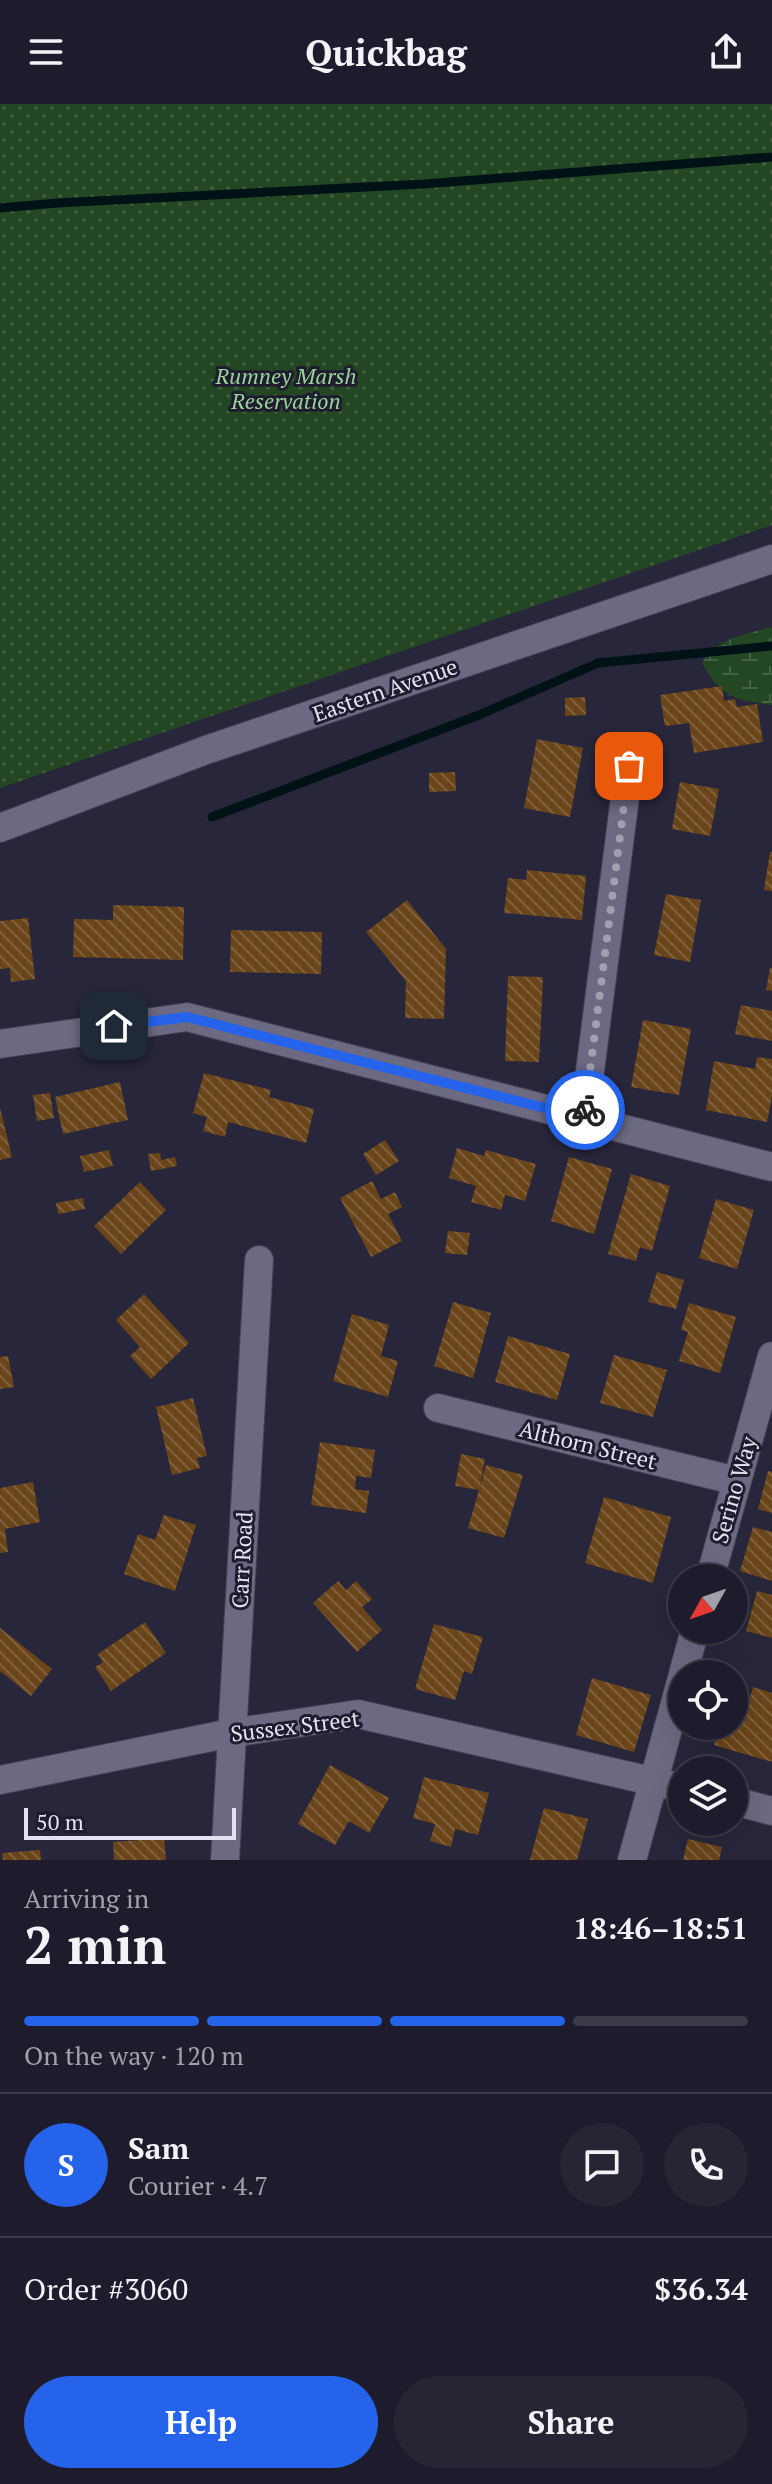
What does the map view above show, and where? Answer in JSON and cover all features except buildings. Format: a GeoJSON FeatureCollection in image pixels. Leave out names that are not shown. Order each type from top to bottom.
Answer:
{"type":"FeatureCollection","features":[{"type":"Feature","properties":{"kind":"street","name":"Eastern Avenue"},"geometry":{"type":"LineString","coordinates":[[0,828],[206,750],[772,559]]}},
{"type":"Feature","properties":{"kind":"street"},"geometry":{"type":"LineString","coordinates":[[584,1118],[629,766]]}},
{"type":"Feature","properties":{"kind":"street"},"geometry":{"type":"LineString","coordinates":[[0,1044],[187,1017],[772,1167]]}},
{"type":"Feature","properties":{"kind":"street","name":"Carr Road"},"geometry":{"type":"LineString","coordinates":[[225,1860],[259,1260]]}},
{"type":"Feature","properties":{"kind":"street","name":"Serino Way"},"geometry":{"type":"LineString","coordinates":[[714,1564],[772,1356]]}},
{"type":"Feature","properties":{"kind":"street","name":"Althorn Street"},"geometry":{"type":"LineString","coordinates":[[438,1408],[737,1481]]}},
{"type":"Feature","properties":{"kind":"street","name":"Sussex Street"},"geometry":{"type":"LineString","coordinates":[[0,1780],[231,1733],[358,1714],[668,1785]]}},
{"type":"Feature","properties":{"kind":"street"},"geometry":{"type":"LineString","coordinates":[[632,1860],[668,1727]]}},
{"type":"Feature","properties":{"kind":"street"},"geometry":{"type":"LineString","coordinates":[[748,1805],[772,1811]]}},
{"type":"Feature","properties":{"kind":"green space","name":"Rumney Marsh Reservation"},"geometry":{"type":"Polygon","coordinates":[[[0,104],[772,104],[772,525],[0,788],[0,104]]]}},
{"type":"Feature","properties":{"kind":"green space"},"geometry":{"type":"Polygon","coordinates":[[[772,627],[772,705],[738,698],[722,690],[702,663],[707,655],[732,638],[772,627]]]}},
{"type":"Feature","properties":{"kind":"waterway"},"geometry":{"type":"LineString","coordinates":[[0,208],[424,184],[772,157]]}},
{"type":"Feature","properties":{"kind":"waterway"},"geometry":{"type":"LineString","coordinates":[[212,817],[479,715],[598,663],[772,646]]}},
{"type":"Feature","properties":{"kind":"way so far"},"geometry":{"type":"LineString","coordinates":[[585,1110],[629,766]]}},
{"type":"Feature","properties":{"kind":"route"},"geometry":{"type":"LineString","coordinates":[[114,1026],[187,1017],[584,1118],[585,1110]]}}]}
